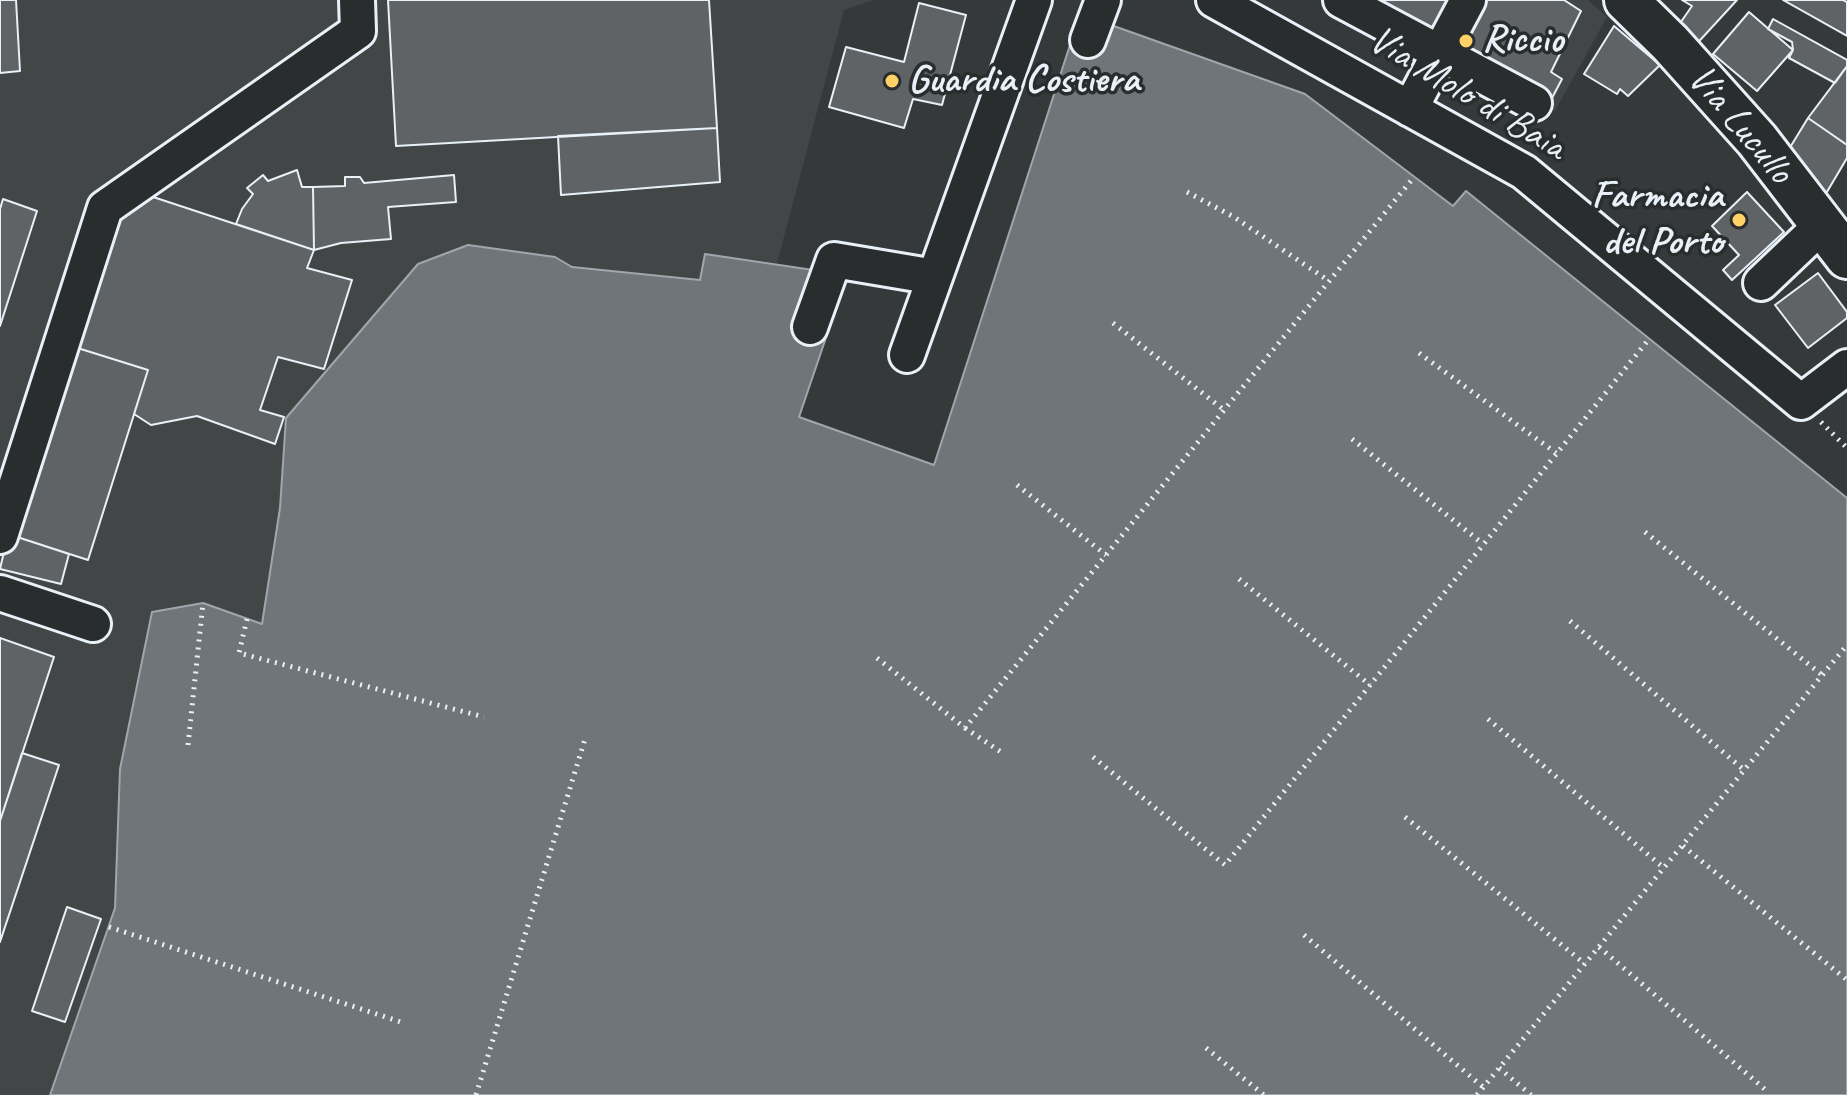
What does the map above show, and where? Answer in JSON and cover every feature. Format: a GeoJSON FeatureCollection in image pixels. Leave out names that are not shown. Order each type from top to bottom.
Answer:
{"type":"FeatureCollection","features":[{"type":"Feature","properties":{"kind":"main road","name":"Via Lucullo"},"geometry":{"type":"LineString","coordinates":[[1626,0],[1670,43],[1757,140],[1835,241]]}},
{"type":"Feature","properties":{"kind":"lane"},"geometry":{"type":"LineString","coordinates":[[0,536],[105,208],[358,31],[357,0]]}},
{"type":"Feature","properties":{"kind":"lane"},"geometry":{"type":"LineString","coordinates":[[907,355],[1034,0]]}},
{"type":"Feature","properties":{"kind":"lane"},"geometry":{"type":"LineString","coordinates":[[1088,40],[1103,0]]}},
{"type":"Feature","properties":{"kind":"lane","name":"Via Molo di Baia"},"geometry":{"type":"LineString","coordinates":[[1214,0],[1524,172],[1801,402],[1847,367]]}},
{"type":"Feature","properties":{"kind":"lane","name":"Via Molo di Baia"},"geometry":{"type":"LineString","coordinates":[[1341,0],[1534,103]]}},
{"type":"Feature","properties":{"kind":"lane"},"geometry":{"type":"LineString","coordinates":[[1410,109],[1468,0]]}},
{"type":"Feature","properties":{"kind":"lane"},"geometry":{"type":"LineString","coordinates":[[1761,283],[1835,241]]}},
{"type":"Feature","properties":{"kind":"lane"},"geometry":{"type":"LineString","coordinates":[[810,327],[834,260],[935,277]]}},
{"type":"Feature","properties":{"kind":"lane"},"geometry":{"type":"LineString","coordinates":[[0,593],[93,624]]}},
{"type":"Feature","properties":{"kind":"path"},"geometry":{"type":"LineString","coordinates":[[965,728],[1414,177]]}},
{"type":"Feature","properties":{"kind":"path"},"geometry":{"type":"LineString","coordinates":[[1187,192],[1234,217],[1329,281]]}},
{"type":"Feature","properties":{"kind":"path"},"geometry":{"type":"LineString","coordinates":[[1113,323],[1224,410]]}},
{"type":"Feature","properties":{"kind":"path"},"geometry":{"type":"LineString","coordinates":[[1093,757],[1225,865],[1649,339]]}},
{"type":"Feature","properties":{"kind":"path"},"geometry":{"type":"LineString","coordinates":[[1419,353],[1556,453]]}},
{"type":"Feature","properties":{"kind":"path"},"geometry":{"type":"LineString","coordinates":[[1352,439],[1483,544]]}},
{"type":"Feature","properties":{"kind":"path"},"geometry":{"type":"LineString","coordinates":[[1017,485],[1106,555]]}},
{"type":"Feature","properties":{"kind":"path"},"geometry":{"type":"LineString","coordinates":[[1645,532],[1822,675]]}},
{"type":"Feature","properties":{"kind":"path"},"geometry":{"type":"LineString","coordinates":[[1239,579],[1370,685]]}},
{"type":"Feature","properties":{"kind":"path"},"geometry":{"type":"LineString","coordinates":[[188,745],[203,603]]}},
{"type":"Feature","properties":{"kind":"path"},"geometry":{"type":"LineString","coordinates":[[247,619],[239,653],[484,717]]}},
{"type":"Feature","properties":{"kind":"path"},"geometry":{"type":"LineString","coordinates":[[1570,621],[1744,770]]}},
{"type":"Feature","properties":{"kind":"path"},"geometry":{"type":"LineString","coordinates":[[1477,1095],[1847,645]]}},
{"type":"Feature","properties":{"kind":"path"},"geometry":{"type":"LineString","coordinates":[[877,658],[965,728],[1001,752]]}},
{"type":"Feature","properties":{"kind":"path"},"geometry":{"type":"LineString","coordinates":[[1488,719],[1664,868]]}},
{"type":"Feature","properties":{"kind":"path"},"geometry":{"type":"LineString","coordinates":[[476,1095],[585,739]]}},
{"type":"Feature","properties":{"kind":"path"},"geometry":{"type":"LineString","coordinates":[[1405,817],[1585,964]]}},
{"type":"Feature","properties":{"kind":"path"},"geometry":{"type":"LineString","coordinates":[[1683,846],[1847,980]]}},
{"type":"Feature","properties":{"kind":"path"},"geometry":{"type":"LineString","coordinates":[[109,927],[401,1022]]}},
{"type":"Feature","properties":{"kind":"path"},"geometry":{"type":"LineString","coordinates":[[1304,935],[1483,1087]]}},
{"type":"Feature","properties":{"kind":"path"},"geometry":{"type":"LineString","coordinates":[[1599,947],[1767,1091]]}},
{"type":"Feature","properties":{"kind":"path"},"geometry":{"type":"LineString","coordinates":[[1206,1048],[1264,1095]]}},
{"type":"Feature","properties":{"kind":"path"},"geometry":{"type":"LineString","coordinates":[[1499,1068],[1531,1095]]}},
{"type":"Feature","properties":{"kind":"shaded area"},"geometry":{"type":"Polygon","coordinates":[[[0,0],[873,0],[844,10],[777,263],[705,254],[700,280],[572,267],[555,257],[418,264],[286,418],[280,508],[262,624],[203,603],[120,769],[115,908],[49,1095],[0,1095],[0,0]]]}},
{"type":"Feature","properties":{"kind":"shaded area"},"geometry":{"type":"Polygon","coordinates":[[[1357,0],[1588,0],[1607,17],[1555,111],[1357,0]]]}},
{"type":"Feature","properties":{"kind":"shaded area"},"geometry":{"type":"Polygon","coordinates":[[[1080,14],[1305,94],[1453,206],[1466,191],[1847,498],[1847,1095],[50,1095],[115,908],[120,769],[152,612],[203,603],[262,624],[280,508],[286,418],[418,264],[468,245],[555,257],[572,267],[700,280],[705,254],[813,270],[800,309],[832,320],[799,417],[934,465],[1080,14]]]}},
{"type":"Feature","properties":{"kind":"building"},"geometry":{"type":"Polygon","coordinates":[[[0,0],[16,0],[20,71],[0,73],[0,0]]]}},
{"type":"Feature","properties":{"kind":"building"},"geometry":{"type":"Polygon","coordinates":[[[388,0],[709,0],[717,128],[396,146],[388,0]]]}},
{"type":"Feature","properties":{"kind":"building"},"geometry":{"type":"Polygon","coordinates":[[[1380,0],[1460,0],[1441,34],[1380,0]]]}},
{"type":"Feature","properties":{"kind":"building"},"geometry":{"type":"Polygon","coordinates":[[[1482,0],[1564,0],[1581,11],[1551,72],[1562,79],[1552,98],[1455,45],[1482,0]]]}},
{"type":"Feature","properties":{"kind":"building"},"geometry":{"type":"Polygon","coordinates":[[[1682,0],[1737,0],[1691,50],[1676,29],[1692,6],[1682,0]]]}},
{"type":"Feature","properties":{"kind":"building"},"geometry":{"type":"Polygon","coordinates":[[[1783,0],[1847,2],[1847,36],[1783,0]]]}},
{"type":"Feature","properties":{"kind":"building","name":"Guardia Costiera"},"geometry":{"type":"Polygon","coordinates":[[[919,3],[966,15],[942,105],[913,99],[904,128],[829,107],[846,47],[904,62],[919,3]]]}},
{"type":"Feature","properties":{"kind":"building"},"geometry":{"type":"Polygon","coordinates":[[[1749,12],[1793,50],[1757,91],[1713,54],[1749,12]]]}},
{"type":"Feature","properties":{"kind":"building"},"geometry":{"type":"Polygon","coordinates":[[[1773,19],[1847,60],[1847,66],[1835,83],[1789,58],[1793,50],[1792,42],[1768,29],[1773,19]]]}},
{"type":"Feature","properties":{"kind":"building"},"geometry":{"type":"Polygon","coordinates":[[[1614,26],[1660,65],[1628,96],[1620,89],[1617,94],[1584,74],[1614,26]]]}},
{"type":"Feature","properties":{"kind":"building"},"geometry":{"type":"Polygon","coordinates":[[[1847,66],[1847,145],[1808,118],[1847,66]]]}},
{"type":"Feature","properties":{"kind":"building"},"geometry":{"type":"Polygon","coordinates":[[[1808,118],[1847,145],[1847,158],[1821,202],[1786,154],[1808,118]]]}},
{"type":"Feature","properties":{"kind":"building"},"geometry":{"type":"Polygon","coordinates":[[[717,128],[720,182],[561,195],[558,136],[717,128]]]}},
{"type":"Feature","properties":{"kind":"building"},"geometry":{"type":"Polygon","coordinates":[[[297,170],[302,187],[313,187],[314,250],[236,224],[253,194],[247,188],[263,175],[268,181],[297,170]]]}},
{"type":"Feature","properties":{"kind":"building"},"geometry":{"type":"Polygon","coordinates":[[[454,175],[456,202],[388,207],[391,239],[341,243],[314,250],[313,187],[345,186],[345,177],[360,177],[364,183],[454,175]]]}},
{"type":"Feature","properties":{"kind":"building"},"geometry":{"type":"Polygon","coordinates":[[[1747,192],[1784,232],[1732,280],[1723,270],[1739,255],[1712,226],[1747,192]]]}},
{"type":"Feature","properties":{"kind":"building"},"geometry":{"type":"Polygon","coordinates":[[[141,193],[314,250],[307,268],[352,280],[324,369],[278,357],[260,410],[284,417],[275,444],[197,416],[151,425],[134,414],[148,370],[68,345],[111,227],[141,193]]]}},
{"type":"Feature","properties":{"kind":"building"},"geometry":{"type":"Polygon","coordinates":[[[3,199],[37,211],[0,326],[0,209],[3,199]]]}},
{"type":"Feature","properties":{"kind":"building"},"geometry":{"type":"Polygon","coordinates":[[[1818,273],[1847,312],[1847,318],[1808,348],[1775,305],[1818,273]]]}},
{"type":"Feature","properties":{"kind":"building"},"geometry":{"type":"Polygon","coordinates":[[[68,345],[148,370],[88,560],[8,534],[68,345]]]}},
{"type":"Feature","properties":{"kind":"building"},"geometry":{"type":"Polygon","coordinates":[[[8,534],[69,554],[61,584],[0,569],[8,534]]]}},
{"type":"Feature","properties":{"kind":"building"},"geometry":{"type":"Polygon","coordinates":[[[0,638],[54,657],[0,821],[0,638]]]}},
{"type":"Feature","properties":{"kind":"building"},"geometry":{"type":"Polygon","coordinates":[[[22,753],[59,765],[0,942],[0,821],[22,753]]]}},
{"type":"Feature","properties":{"kind":"building"},"geometry":{"type":"Polygon","coordinates":[[[67,907],[101,919],[65,1022],[32,1011],[67,907]]]}},
{"type":"Feature","properties":{"kind":"place","name":"Riccio"},"geometry":{"type":"Point","coordinates":[1466,41]}},
{"type":"Feature","properties":{"kind":"place","name":"Guardia Costiera"},"geometry":{"type":"Point","coordinates":[892,81]}},
{"type":"Feature","properties":{"kind":"place","name":"Farmacia del Porto"},"geometry":{"type":"Point","coordinates":[1739,220]}}]}
